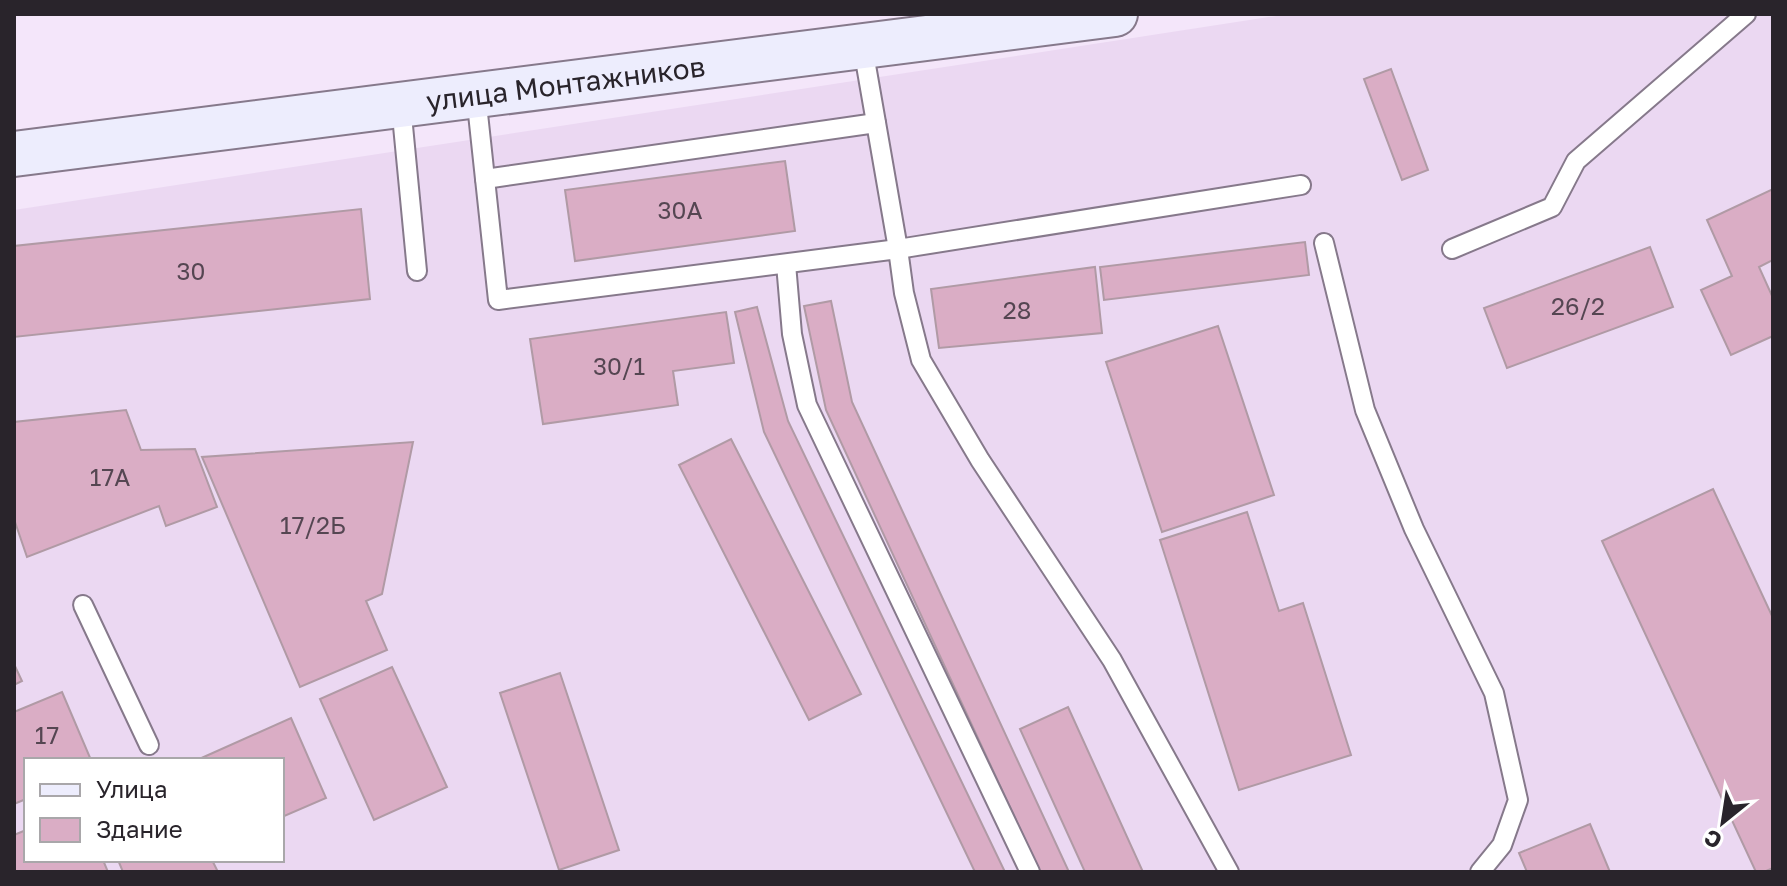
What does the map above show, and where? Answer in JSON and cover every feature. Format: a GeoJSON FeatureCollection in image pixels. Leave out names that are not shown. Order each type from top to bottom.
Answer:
{"type":"FeatureCollection","features":[{"type":"Feature","properties":{"kind":"main road","name":"улица Монтажников"},"geometry":{"type":"LineString","coordinates":[[14,154],[1115,14]]}},
{"type":"Feature","properties":{"kind":"lane"},"geometry":{"type":"LineString","coordinates":[[1452,249],[1552,207],[1576,161],[1746,14]]}},
{"type":"Feature","properties":{"kind":"lane"},"geometry":{"type":"LineString","coordinates":[[863,48],[921,360],[980,460],[1112,660],[1229,872]]}},
{"type":"Feature","properties":{"kind":"lane"},"geometry":{"type":"LineString","coordinates":[[476,95],[498,300],[898,249],[1301,185]]}},
{"type":"Feature","properties":{"kind":"lane"},"geometry":{"type":"LineString","coordinates":[[401,105],[417,271]]}},
{"type":"Feature","properties":{"kind":"lane"},"geometry":{"type":"LineString","coordinates":[[485,179],[876,123]]}},
{"type":"Feature","properties":{"kind":"lane"},"geometry":{"type":"LineString","coordinates":[[1324,243],[1365,410],[1414,529],[1494,693],[1518,800],[1502,845],[1480,872]]}},
{"type":"Feature","properties":{"kind":"lane"},"geometry":{"type":"LineString","coordinates":[[786,264],[792,334],[807,405],[1030,872]]}},
{"type":"Feature","properties":{"kind":"lane"},"geometry":{"type":"LineString","coordinates":[[83,605],[149,745]]}},
{"type":"Feature","properties":{"kind":"shaded area"},"geometry":{"type":"Polygon","coordinates":[[[1289,14],[1773,14],[1773,872],[14,872],[14,210],[1289,14]]]}},
{"type":"Feature","properties":{"kind":"building"},"geometry":{"type":"Polygon","coordinates":[[[1391,69],[1428,170],[1402,180],[1364,79],[1391,69]]]}},
{"type":"Feature","properties":{"kind":"building"},"geometry":{"type":"Polygon","coordinates":[[[785,161],[795,231],[575,261],[565,190],[785,161]]]}},
{"type":"Feature","properties":{"kind":"building"},"geometry":{"type":"Polygon","coordinates":[[[1773,189],[1773,260],[1759,267],[1773,298],[1773,336],[1731,355],[1701,290],[1732,276],[1707,220],[1773,189]]]}},
{"type":"Feature","properties":{"kind":"building"},"geometry":{"type":"Polygon","coordinates":[[[361,209],[370,299],[14,337],[14,246],[361,209]]]}},
{"type":"Feature","properties":{"kind":"building"},"geometry":{"type":"Polygon","coordinates":[[[1305,242],[1309,275],[1104,300],[1100,267],[1305,242]]]}},
{"type":"Feature","properties":{"kind":"building"},"geometry":{"type":"Polygon","coordinates":[[[1650,247],[1673,307],[1507,368],[1484,308],[1650,247]]]}},
{"type":"Feature","properties":{"kind":"building"},"geometry":{"type":"Polygon","coordinates":[[[1095,267],[1102,333],[939,348],[931,289],[1095,267]]]}},
{"type":"Feature","properties":{"kind":"building"},"geometry":{"type":"Polygon","coordinates":[[[831,301],[852,402],[1069,872],[1040,872],[826,410],[804,306],[831,301]]]}},
{"type":"Feature","properties":{"kind":"building"},"geometry":{"type":"Polygon","coordinates":[[[757,307],[788,421],[1005,872],[975,872],[764,432],[735,312],[757,307]]]}},
{"type":"Feature","properties":{"kind":"building"},"geometry":{"type":"Polygon","coordinates":[[[726,312],[734,363],[673,371],[678,405],[543,424],[530,339],[726,312]]]}},
{"type":"Feature","properties":{"kind":"building"},"geometry":{"type":"Polygon","coordinates":[[[1218,326],[1274,495],[1162,532],[1106,362],[1218,326]]]}},
{"type":"Feature","properties":{"kind":"building"},"geometry":{"type":"Polygon","coordinates":[[[126,410],[141,450],[195,449],[217,507],[166,526],[159,506],[27,557],[14,519],[14,422],[126,410]]]}},
{"type":"Feature","properties":{"kind":"building"},"geometry":{"type":"Polygon","coordinates":[[[731,439],[861,694],[809,720],[679,465],[731,439]]]}},
{"type":"Feature","properties":{"kind":"building"},"geometry":{"type":"Polygon","coordinates":[[[413,442],[382,594],[366,601],[387,650],[300,687],[202,457],[413,442]]]}},
{"type":"Feature","properties":{"kind":"building"},"geometry":{"type":"Polygon","coordinates":[[[1713,489],[1773,618],[1773,868],[1764,872],[1756,872],[1602,541],[1713,489]]]}},
{"type":"Feature","properties":{"kind":"building"},"geometry":{"type":"Polygon","coordinates":[[[1247,512],[1279,611],[1303,603],[1351,755],[1239,790],[1160,540],[1247,512]]]}},
{"type":"Feature","properties":{"kind":"building"},"geometry":{"type":"Polygon","coordinates":[[[14,664],[22,681],[14,685],[14,664]]]}},
{"type":"Feature","properties":{"kind":"building"},"geometry":{"type":"Polygon","coordinates":[[[392,667],[447,787],[374,820],[320,699],[392,667]]]}},
{"type":"Feature","properties":{"kind":"building"},"geometry":{"type":"Polygon","coordinates":[[[560,673],[619,850],[559,870],[500,693],[560,673]]]}},
{"type":"Feature","properties":{"kind":"building"},"geometry":{"type":"Polygon","coordinates":[[[62,692],[90,758],[24,758],[24,800],[14,804],[14,712],[62,692]]]}},
{"type":"Feature","properties":{"kind":"building"},"geometry":{"type":"Polygon","coordinates":[[[1068,707],[1143,872],[1085,872],[1020,729],[1068,707]]]}},
{"type":"Feature","properties":{"kind":"building"},"geometry":{"type":"Polygon","coordinates":[[[291,718],[326,798],[284,816],[284,758],[201,758],[291,718]]]}},
{"type":"Feature","properties":{"kind":"building"},"geometry":{"type":"Polygon","coordinates":[[[1590,824],[1610,872],[1527,872],[1519,853],[1590,824]]]}},
{"type":"Feature","properties":{"kind":"building"},"geometry":{"type":"Polygon","coordinates":[[[24,831],[24,862],[104,862],[108,872],[14,872],[14,835],[24,831]]]}},
{"type":"Feature","properties":{"kind":"building"},"geometry":{"type":"Polygon","coordinates":[[[119,862],[213,862],[218,872],[123,872],[119,862]]]}}]}
